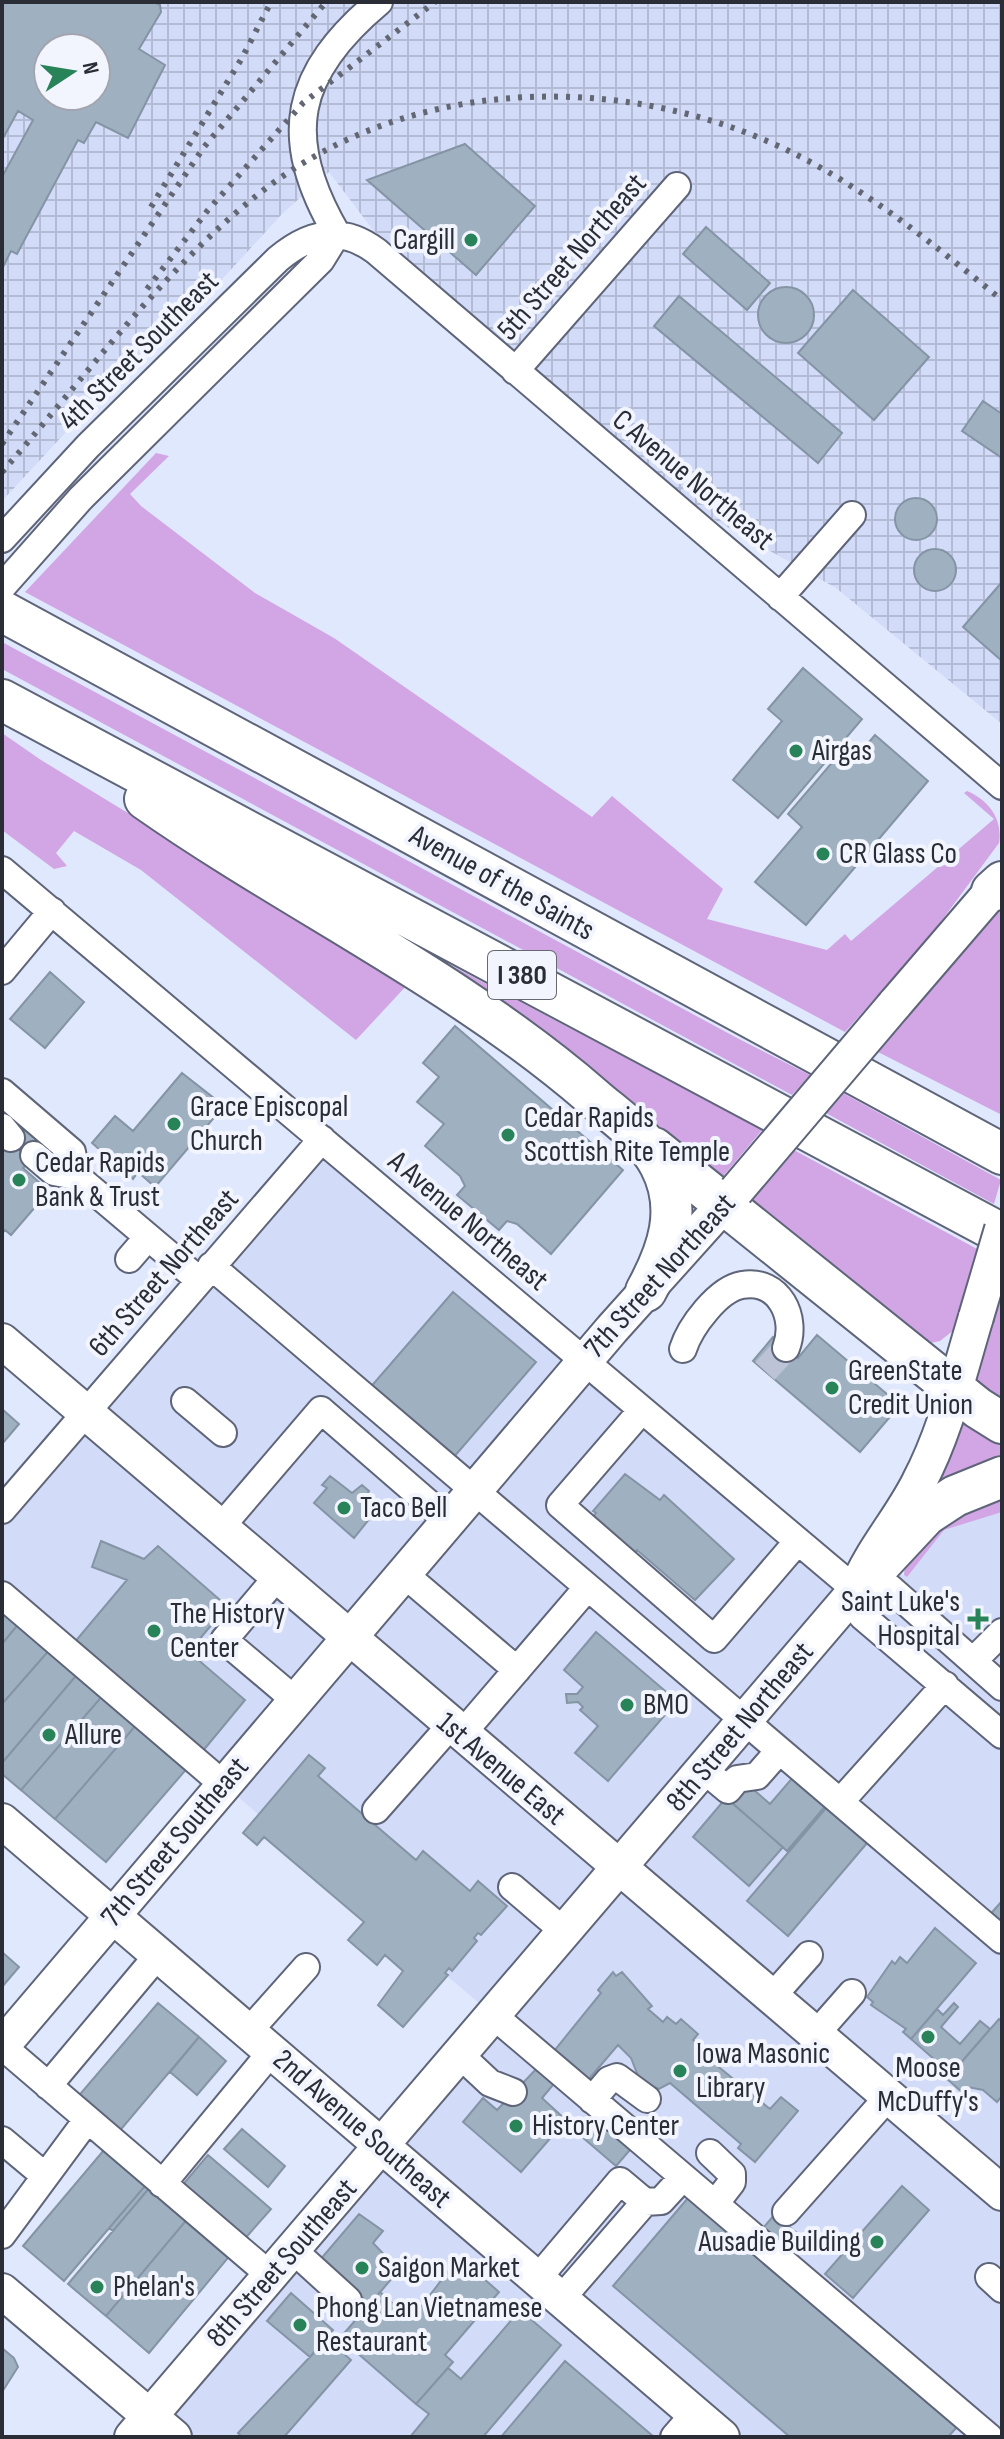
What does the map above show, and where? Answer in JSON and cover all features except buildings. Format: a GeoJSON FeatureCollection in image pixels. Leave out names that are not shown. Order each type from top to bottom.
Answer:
{"type":"FeatureCollection","features":[{"type":"Feature","properties":{"kind":"highway","name":"Avenue of the Saints"},"geometry":{"type":"LineString","coordinates":[[2,611],[1002,1154]]}},
{"type":"Feature","properties":{"kind":"highway"},"geometry":{"type":"LineString","coordinates":[[17,707],[198,836],[510,1030],[640,1137],[730,1198],[955,1388],[1002,1423]]}},
{"type":"Feature","properties":{"kind":"highway","name":"I 380"},"geometry":{"type":"LineString","coordinates":[[17,707],[1002,1232]]}},
{"type":"Feature","properties":{"kind":"highway"},"geometry":{"type":"LineString","coordinates":[[730,1008],[1002,1126]]}},
{"type":"Feature","properties":{"kind":"highway"},"geometry":{"type":"LineString","coordinates":[[640,1137],[660,1165],[672,1210],[670,1236],[646,1291]]}},
{"type":"Feature","properties":{"kind":"highway"},"geometry":{"type":"LineString","coordinates":[[856,1590],[926,1515],[955,1496],[1002,1477]]}},
{"type":"Feature","properties":{"kind":"main road","name":"7th Street Northeast"},"geometry":{"type":"LineString","coordinates":[[349,1639],[999,883]]}},
{"type":"Feature","properties":{"kind":"main road","name":"8th Street Northeast"},"geometry":{"type":"LineString","coordinates":[[619,1870],[856,1590],[866,1565],[920,1482],[955,1388],[1002,1232]]}},
{"type":"Feature","properties":{"kind":"main road","name":"1st Avenue East"},"geometry":{"type":"LineString","coordinates":[[2,1341],[619,1870],[1002,2193]]}},
{"type":"Feature","properties":{"kind":"main road","name":"7th Street Southeast"},"geometry":{"type":"LineString","coordinates":[[2,2046],[349,1639]]}},
{"type":"Feature","properties":{"kind":"main road","name":"2nd Avenue Southeast"},"geometry":{"type":"LineString","coordinates":[[2,1821],[549,2289],[684,2425],[722,2437]]}},
{"type":"Feature","properties":{"kind":"main road","name":"8th Street Southeast"},"geometry":{"type":"LineString","coordinates":[[152,2430],[271,2276],[619,1870]]}},
{"type":"Feature","properties":{"kind":"main road"},"geometry":{"type":"LineString","coordinates":[[2,2291],[152,2430]]}},
{"type":"Feature","properties":{"kind":"street"},"geometry":{"type":"LineString","coordinates":[[2,587],[81,498],[321,260],[337,234],[310,174],[305,154],[303,103],[330,49],[344,31],[379,2]]}},
{"type":"Feature","properties":{"kind":"street","name":"5th Street Northeast"},"geometry":{"type":"LineString","coordinates":[[515,371],[677,186]]}},
{"type":"Feature","properties":{"kind":"street","name":"C Avenue Northeast"},"geometry":{"type":"LineString","coordinates":[[337,234],[363,242],[376,251],[1002,786]]}},
{"type":"Feature","properties":{"kind":"street","name":"4th Street Southeast"},"geometry":{"type":"LineString","coordinates":[[2,539],[88,446],[278,259],[309,238],[337,234]]}},
{"type":"Feature","properties":{"kind":"street"},"geometry":{"type":"LineString","coordinates":[[780,597],[852,515]]}},
{"type":"Feature","properties":{"kind":"street","name":"A Avenue Northeast"},"geometry":{"type":"LineString","coordinates":[[2,870],[856,1590],[862,1616],[1002,1735]]}},
{"type":"Feature","properties":{"kind":"street"},"geometry":{"type":"LineString","coordinates":[[3,968],[52,911]]}},
{"type":"Feature","properties":{"kind":"street"},"geometry":{"type":"LineString","coordinates":[[2,1092],[72,1152],[76,1176],[96,1210],[148,1237],[259,1306],[300,1342],[346,1372],[474,1492],[840,1802],[894,1857],[975,1910],[1002,1940]]}},
{"type":"Feature","properties":{"kind":"street","name":"6th Street Northeast"},"geometry":{"type":"LineString","coordinates":[[2,1510],[322,1139]]}},
{"type":"Feature","properties":{"kind":"street"},"geometry":{"type":"LineString","coordinates":[[34,1155],[54,1172],[76,1176]]}},
{"type":"Feature","properties":{"kind":"street"},"geometry":{"type":"LineString","coordinates":[[129,1259],[148,1237]]}},
{"type":"Feature","properties":{"kind":"street"},"geometry":{"type":"LineString","coordinates":[[683,1349],[719,1298],[740,1285],[754,1284],[780,1300],[791,1318],[792,1332],[786,1348]]}},
{"type":"Feature","properties":{"kind":"street"},"geometry":{"type":"LineString","coordinates":[[185,1401],[223,1433]]}},
{"type":"Feature","properties":{"kind":"street"},"geometry":{"type":"LineString","coordinates":[[220,1528],[321,1410],[449,1521]]}},
{"type":"Feature","properties":{"kind":"street"},"geometry":{"type":"LineString","coordinates":[[642,1410],[560,1505],[714,1639],[798,1541]]}},
{"type":"Feature","properties":{"kind":"street"},"geometry":{"type":"LineString","coordinates":[[404,1574],[517,1670]]}},
{"type":"Feature","properties":{"kind":"street"},"geometry":{"type":"LineString","coordinates":[[277,1577],[224,1640],[295,1700]]}},
{"type":"Feature","properties":{"kind":"street"},"geometry":{"type":"LineString","coordinates":[[376,1810],[517,1670],[587,1588]]}},
{"type":"Feature","properties":{"kind":"street"},"geometry":{"type":"LineString","coordinates":[[856,1590],[890,1588],[1002,1687]]}},
{"type":"Feature","properties":{"kind":"street"},"geometry":{"type":"LineString","coordinates":[[2,1595],[224,1785]]}},
{"type":"Feature","properties":{"kind":"street"},"geometry":{"type":"LineString","coordinates":[[973,1661],[1002,1632]]}},
{"type":"Feature","properties":{"kind":"street"},"geometry":{"type":"LineString","coordinates":[[840,1802],[945,1685]]}},
{"type":"Feature","properties":{"kind":"street"},"geometry":{"type":"LineString","coordinates":[[704,1770],[728,1790],[737,1779],[757,1776],[779,1751]]}},
{"type":"Feature","properties":{"kind":"street"},"geometry":{"type":"LineString","coordinates":[[512,1887],[566,1933]]}},
{"type":"Feature","properties":{"kind":"street"},"geometry":{"type":"LineString","coordinates":[[48,2086],[158,1955]]}},
{"type":"Feature","properties":{"kind":"street"},"geometry":{"type":"LineString","coordinates":[[771,1998],[809,1955]]}},
{"type":"Feature","properties":{"kind":"street"},"geometry":{"type":"LineString","coordinates":[[162,2184],[260,2042],[306,1967]]}},
{"type":"Feature","properties":{"kind":"street"},"geometry":{"type":"LineString","coordinates":[[815,2035],[852,1993]]}},
{"type":"Feature","properties":{"kind":"street"},"geometry":{"type":"LineString","coordinates":[[494,2016],[715,2204],[917,2361],[961,2399],[989,2437]]}},
{"type":"Feature","properties":{"kind":"street"},"geometry":{"type":"LineString","coordinates":[[2,2046],[271,2276]]}},
{"type":"Feature","properties":{"kind":"street"},"geometry":{"type":"LineString","coordinates":[[460,2055],[490,2083],[513,2092]]}},
{"type":"Feature","properties":{"kind":"street"},"geometry":{"type":"LineString","coordinates":[[592,2100],[609,2080],[617,2077],[647,2099]]}},
{"type":"Feature","properties":{"kind":"street"},"geometry":{"type":"LineString","coordinates":[[786,2212],[888,2097]]}},
{"type":"Feature","properties":{"kind":"street"},"geometry":{"type":"LineString","coordinates":[[2,2235],[87,2120]]}},
{"type":"Feature","properties":{"kind":"street"},"geometry":{"type":"LineString","coordinates":[[2,2140],[45,2176]]}},
{"type":"Feature","properties":{"kind":"street"},"geometry":{"type":"LineString","coordinates":[[710,2153],[732,2174],[732,2182],[715,2204]]}},
{"type":"Feature","properties":{"kind":"street"},"geometry":{"type":"LineString","coordinates":[[549,2289],[620,2181],[645,2202],[661,2201],[683,2177]]}},
{"type":"Feature","properties":{"kind":"street"},"geometry":{"type":"LineString","coordinates":[[293,2250],[348,2300]]}},
{"type":"Feature","properties":{"kind":"shaded area"},"geometry":{"type":"Polygon","coordinates":[[[2,2],[1002,2],[1002,724],[836,588],[706,515],[373,230],[329,172],[282,214],[226,275],[79,418],[2,501],[2,2]]]}},
{"type":"Feature","properties":{"kind":"shaded area"},"geometry":{"type":"Polygon","coordinates":[[[156,453],[169,456],[130,494],[141,506],[255,593],[334,638],[592,817],[612,796],[723,889],[707,919],[827,950],[845,934],[851,941],[994,819],[964,793],[967,791],[981,799],[992,811],[999,826],[999,843],[925,943],[845,1032],[25,592],[156,453]]]}},
{"type":"Feature","properties":{"kind":"shaded area"},"geometry":{"type":"Polygon","coordinates":[[[2,642],[810,1075],[792,1095],[2,669],[2,642]]]}},
{"type":"Feature","properties":{"kind":"shaded area"},"geometry":{"type":"Polygon","coordinates":[[[2,733],[41,760],[408,984],[356,1040],[141,870],[74,831],[56,853],[67,866],[54,869],[2,830],[2,733]]]}},
{"type":"Feature","properties":{"kind":"shaded area"},"geometry":{"type":"Polygon","coordinates":[[[1002,902],[1002,1115],[876,1051],[1002,902]]]}},
{"type":"Feature","properties":{"kind":"shaded area"},"geometry":{"type":"Polygon","coordinates":[[[392,934],[762,1130],[720,1180],[392,934]]]}},
{"type":"Feature","properties":{"kind":"shaded area"},"geometry":{"type":"Polygon","coordinates":[[[841,1092],[1001,1180],[994,1204],[824,1112],[841,1092]]]}},
{"type":"Feature","properties":{"kind":"shaded area"},"geometry":{"type":"Polygon","coordinates":[[[322,1139],[856,1589],[883,1565],[907,1577],[944,1530],[1002,1512],[1002,2437],[127,2437],[494,2016],[2,1595],[2,1510],[322,1139]]]}},
{"type":"Feature","properties":{"kind":"shaded area"},"geometry":{"type":"Polygon","coordinates":[[[792,1149],[979,1250],[954,1330],[940,1341],[926,1344],[752,1207],[754,1194],[792,1149]]]}},
{"type":"Feature","properties":{"kind":"shaded area"},"geometry":{"type":"Polygon","coordinates":[[[1002,1278],[1002,1414],[971,1383],[1002,1278]]]}},
{"type":"Feature","properties":{"kind":"shaded area"},"geometry":{"type":"Polygon","coordinates":[[[958,1415],[1002,1432],[1002,1462],[939,1486],[936,1483],[958,1415]]]}},
{"type":"Feature","properties":{"kind":"shaded area"},"geometry":{"type":"Polygon","coordinates":[[[1002,1488],[1002,1512],[944,1530],[907,1577],[904,1575],[906,1556],[913,1542],[1002,1488]]]}},
{"type":"Feature","properties":{"kind":"tunnel"},"geometry":{"type":"LineString","coordinates":[[765,1371],[786,1348]]}},
{"type":"Feature","properties":{"kind":"railway"},"geometry":{"type":"LineString","coordinates":[[151,207],[242,58],[271,2]]}},
{"type":"Feature","properties":{"kind":"railway"},"geometry":{"type":"LineString","coordinates":[[2,444],[204,147],[326,2]]}},
{"type":"Feature","properties":{"kind":"railway"},"geometry":{"type":"LineString","coordinates":[[147,289],[208,210],[303,103],[435,2]]}},
{"type":"Feature","properties":{"kind":"railway"},"geometry":{"type":"LineString","coordinates":[[2,472],[155,292],[256,196],[315,156],[379,127],[446,107],[516,98],[586,98],[656,107],[724,125],[789,151],[846,183],[900,220],[1002,300]]}},
{"type":"Feature","properties":{"kind":"place","name":"Cargill"},"geometry":{"type":"Point","coordinates":[471,240]}},
{"type":"Feature","properties":{"kind":"place","name":"Airgas"},"geometry":{"type":"Point","coordinates":[796,751]}},
{"type":"Feature","properties":{"kind":"place","name":"CR Glass Co"},"geometry":{"type":"Point","coordinates":[823,854]}},
{"type":"Feature","properties":{"kind":"place","name":"Grace Episcopal Church"},"geometry":{"type":"Point","coordinates":[174,1124]}},
{"type":"Feature","properties":{"kind":"place","name":"Cedar Rapids Scottish Rite Temple"},"geometry":{"type":"Point","coordinates":[508,1135]}},
{"type":"Feature","properties":{"kind":"place","name":"Cedar Rapids Bank & Trust"},"geometry":{"type":"Point","coordinates":[19,1180]}},
{"type":"Feature","properties":{"kind":"place","name":"GreenState Credit Union"},"geometry":{"type":"Point","coordinates":[832,1388]}},
{"type":"Feature","properties":{"kind":"place","name":"Taco Bell"},"geometry":{"type":"Point","coordinates":[344,1508]}},
{"type":"Feature","properties":{"kind":"place","name":"Saint Luke's Hospital"},"geometry":{"type":"Point","coordinates":[978,1619]}},
{"type":"Feature","properties":{"kind":"place","name":"The History Center"},"geometry":{"type":"Point","coordinates":[154,1631]}},
{"type":"Feature","properties":{"kind":"place","name":"BMO"},"geometry":{"type":"Point","coordinates":[627,1705]}},
{"type":"Feature","properties":{"kind":"place","name":"Allure"},"geometry":{"type":"Point","coordinates":[49,1735]}},
{"type":"Feature","properties":{"kind":"place","name":"Moose McDuffy's"},"geometry":{"type":"Point","coordinates":[928,2037]}},
{"type":"Feature","properties":{"kind":"place","name":"Iowa Masonic Library"},"geometry":{"type":"Point","coordinates":[680,2071]}},
{"type":"Feature","properties":{"kind":"place","name":"History Center"},"geometry":{"type":"Point","coordinates":[516,2126]}},
{"type":"Feature","properties":{"kind":"place","name":"Ausadie Building"},"geometry":{"type":"Point","coordinates":[877,2242]}},
{"type":"Feature","properties":{"kind":"place","name":"Saigon Market"},"geometry":{"type":"Point","coordinates":[362,2268]}},
{"type":"Feature","properties":{"kind":"place","name":"Phelan's"},"geometry":{"type":"Point","coordinates":[97,2287]}},
{"type":"Feature","properties":{"kind":"place","name":"Phong Lan Vietnamese Restaurant"},"geometry":{"type":"Point","coordinates":[300,2325]}}]}
